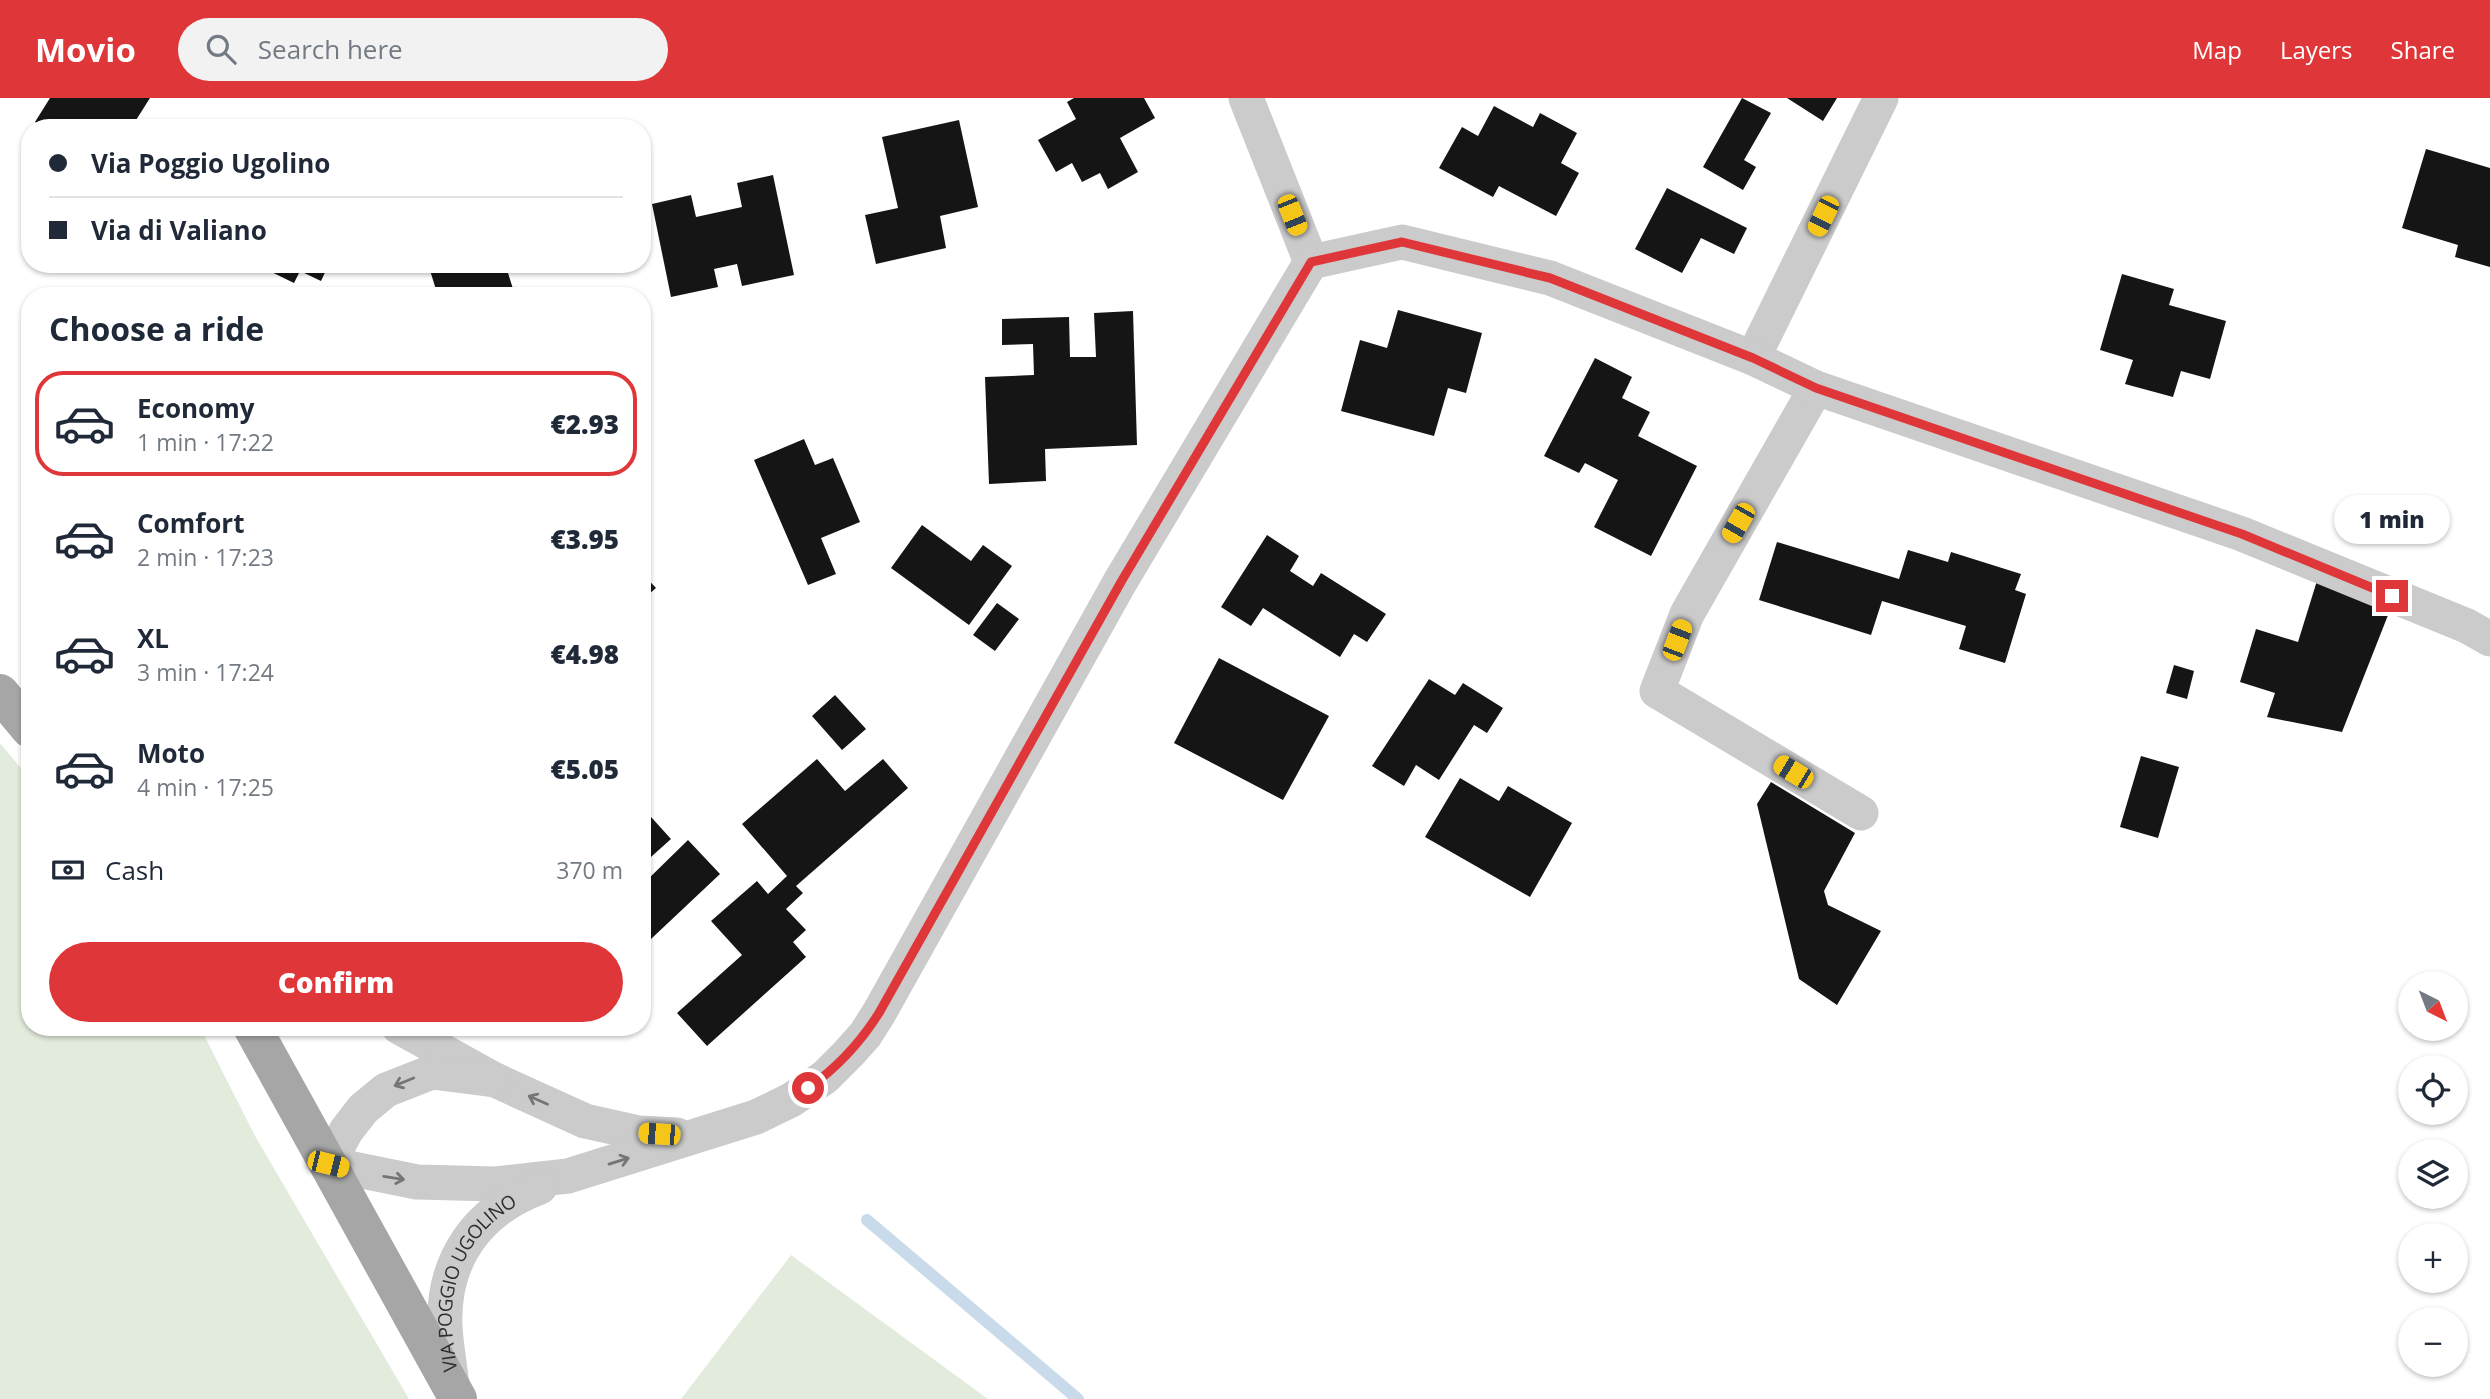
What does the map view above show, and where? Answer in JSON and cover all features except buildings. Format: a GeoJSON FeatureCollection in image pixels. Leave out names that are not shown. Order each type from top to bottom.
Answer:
{"type":"FeatureCollection","features":[{"type":"Feature","properties":{"kind":"main road"},"geometry":{"type":"LineString","coordinates":[[0,693],[21,718]]}},
{"type":"Feature","properties":{"kind":"main road"},"geometry":{"type":"LineString","coordinates":[[257,1036],[455,1394]]}},
{"type":"Feature","properties":{"kind":"street"},"geometry":{"type":"LineString","coordinates":[[1246,98],[1311,262],[1402,242],[1550,278],[1753,358],[1816,388],[2242,534],[2467,626],[2490,639]]}},
{"type":"Feature","properties":{"kind":"street"},"geometry":{"type":"LineString","coordinates":[[1753,358],[1881,98]]}},
{"type":"Feature","properties":{"kind":"street","name":"VIA POGGIO UGOLINO"},"geometry":{"type":"LineString","coordinates":[[455,1394],[445,1325],[447,1294],[455,1264],[467,1238],[484,1220],[503,1205],[527,1192],[568,1176],[757,1117],[791,1100],[825,1077],[865,1035],[1121,582],[1311,262]]}},
{"type":"Feature","properties":{"kind":"street"},"geometry":{"type":"LineString","coordinates":[[1816,388],[1687,614],[1657,691],[1861,813]]}},
{"type":"Feature","properties":{"kind":"street","name":"VIA POGGIO UGOLINO"},"geometry":{"type":"LineString","coordinates":[[415,1036],[495,1080],[585,1121],[639,1133],[698,1137]]}},
{"type":"Feature","properties":{"kind":"street","name":"VIA POGGIO UGOLINO"},"geometry":{"type":"LineString","coordinates":[[495,1080],[432,1072],[386,1090],[363,1109],[346,1131],[328,1164],[417,1182],[496,1184],[568,1176]]}},
{"type":"Feature","properties":{"kind":"green space"},"geometry":{"type":"Polygon","coordinates":[[[0,743],[21,768],[21,1036],[205,1036],[255,1136],[409,1399],[0,1399],[0,743]]]}},
{"type":"Feature","properties":{"kind":"green space"},"geometry":{"type":"Polygon","coordinates":[[[791,1255],[988,1399],[681,1399],[791,1255]]]}},
{"type":"Feature","properties":{"kind":"waterway"},"geometry":{"type":"LineString","coordinates":[[867,1220],[1078,1399]]}},
{"type":"Feature","properties":{"kind":"route"},"geometry":{"type":"LineString","coordinates":[[808,1088],[825,1077],[848,1054],[865,1035],[879,1013],[1121,582],[1311,262],[1402,242],[1550,278],[1753,358],[1816,388],[2242,534],[2392,596]]}}]}
